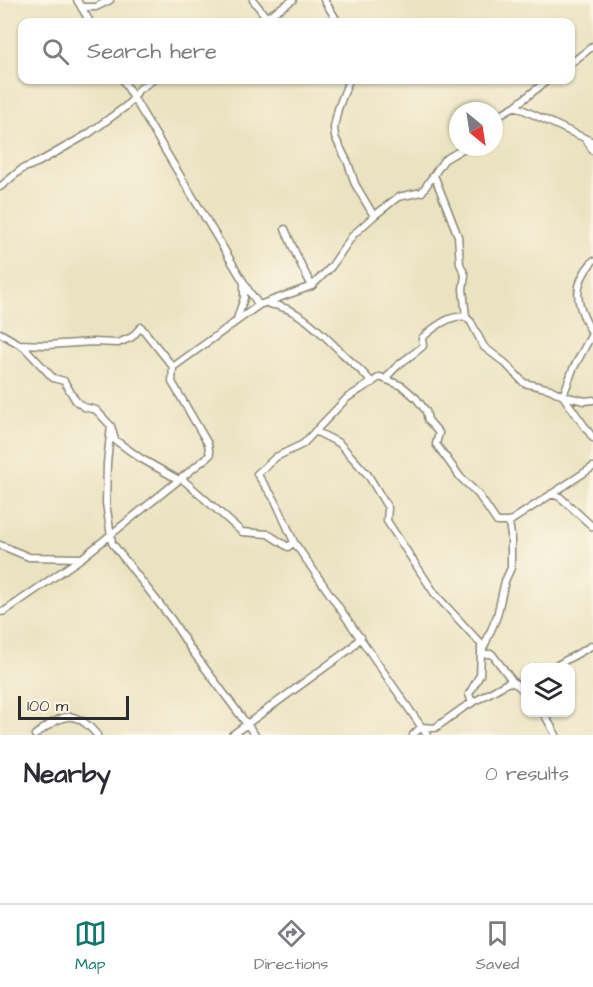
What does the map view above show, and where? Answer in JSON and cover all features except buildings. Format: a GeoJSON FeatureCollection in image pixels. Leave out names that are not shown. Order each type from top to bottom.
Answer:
{"type":"FeatureCollection","features":[{"type":"Feature","properties":{"kind":"street"},"geometry":{"type":"LineString","coordinates":[[77,0],[88,18]]}},
{"type":"Feature","properties":{"kind":"street"},"geometry":{"type":"LineString","coordinates":[[81,7],[96,8],[110,0]]}},
{"type":"Feature","properties":{"kind":"street"},"geometry":{"type":"LineString","coordinates":[[253,0],[266,17],[293,0]]}},
{"type":"Feature","properties":{"kind":"street"},"geometry":{"type":"LineString","coordinates":[[324,0],[335,18]]}},
{"type":"Feature","properties":{"kind":"street"},"geometry":{"type":"LineString","coordinates":[[92,18],[96,8]]}},
{"type":"Feature","properties":{"kind":"street"},"geometry":{"type":"LineString","coordinates":[[575,60],[593,46]]}},
{"type":"Feature","properties":{"kind":"street"},"geometry":{"type":"LineString","coordinates":[[125,84],[244,282],[262,304],[284,308],[314,325],[372,383]]}},
{"type":"Feature","properties":{"kind":"street"},"geometry":{"type":"LineString","coordinates":[[0,187],[22,169],[88,134],[134,98],[138,90],[147,84]]}},
{"type":"Feature","properties":{"kind":"street"},"geometry":{"type":"LineString","coordinates":[[347,84],[338,108],[334,127],[335,137],[358,190],[374,216]]}},
{"type":"Feature","properties":{"kind":"street"},"geometry":{"type":"LineString","coordinates":[[503,113],[543,84]]}},
{"type":"Feature","properties":{"kind":"street"},"geometry":{"type":"LineString","coordinates":[[515,106],[593,142]]}},
{"type":"Feature","properties":{"kind":"street"},"geometry":{"type":"LineString","coordinates":[[586,138],[593,151]]}},
{"type":"Feature","properties":{"kind":"street"},"geometry":{"type":"LineString","coordinates":[[0,612],[5,611],[81,558],[210,455],[208,444],[172,382],[174,367],[262,304],[312,286],[331,267],[353,235],[398,197],[422,192],[444,160],[451,156]]}},
{"type":"Feature","properties":{"kind":"street"},"geometry":{"type":"LineString","coordinates":[[434,175],[458,236],[460,264],[465,275],[463,289],[466,317],[484,347],[528,385],[550,389],[563,396],[585,401],[593,400]]}},
{"type":"Feature","properties":{"kind":"street"},"geometry":{"type":"LineString","coordinates":[[285,229],[312,286]]}},
{"type":"Feature","properties":{"kind":"street"},"geometry":{"type":"LineString","coordinates":[[563,396],[573,369],[593,334],[579,308],[578,296],[583,277],[593,261]]}},
{"type":"Feature","properties":{"kind":"street"},"geometry":{"type":"LineString","coordinates":[[237,320],[244,298],[244,282]]}},
{"type":"Feature","properties":{"kind":"street"},"geometry":{"type":"LineString","coordinates":[[386,379],[394,367],[401,365],[423,346],[422,338],[426,334],[452,318],[466,317]]}},
{"type":"Feature","properties":{"kind":"street"},"geometry":{"type":"LineString","coordinates":[[17,343],[47,345],[118,342],[132,337],[141,327],[174,367]]}},
{"type":"Feature","properties":{"kind":"street"},"geometry":{"type":"LineString","coordinates":[[0,333],[38,360],[53,378],[64,381],[76,401],[84,407],[96,410],[111,426],[115,440],[140,458],[180,479],[242,532],[268,534],[288,547],[294,542]]}},
{"type":"Feature","properties":{"kind":"street"},"geometry":{"type":"LineString","coordinates":[[427,735],[294,542],[275,500],[257,474],[276,457],[303,444],[347,398],[375,379],[386,379],[402,386],[416,398],[426,411],[428,420],[439,433],[436,444],[454,470],[478,494],[494,519],[502,523],[509,522],[592,466]]}},
{"type":"Feature","properties":{"kind":"street"},"geometry":{"type":"LineString","coordinates":[[563,396],[593,438]]}},
{"type":"Feature","properties":{"kind":"street"},"geometry":{"type":"LineString","coordinates":[[111,426],[105,503],[110,536],[115,549],[172,620],[255,735]]}},
{"type":"Feature","properties":{"kind":"street"},"geometry":{"type":"LineString","coordinates":[[315,431],[339,443],[374,482],[388,508],[387,521],[435,594],[481,644],[480,675],[469,694],[472,703]]}},
{"type":"Feature","properties":{"kind":"street"},"geometry":{"type":"LineString","coordinates":[[551,494],[560,497],[593,527]]}},
{"type":"Feature","properties":{"kind":"street"},"geometry":{"type":"LineString","coordinates":[[482,654],[497,616],[505,581],[511,568],[509,522]]}},
{"type":"Feature","properties":{"kind":"street"},"geometry":{"type":"LineString","coordinates":[[0,545],[29,557],[81,558]]}},
{"type":"Feature","properties":{"kind":"street"},"geometry":{"type":"LineString","coordinates":[[232,735],[350,650],[361,637]]}},
{"type":"Feature","properties":{"kind":"street"},"geometry":{"type":"LineString","coordinates":[[561,663],[593,645]]}},
{"type":"Feature","properties":{"kind":"street"},"geometry":{"type":"LineString","coordinates":[[482,654],[492,654],[521,687]]}},
{"type":"Feature","properties":{"kind":"street"},"geometry":{"type":"LineString","coordinates":[[413,735],[421,727],[435,728],[508,682],[521,687]]}},
{"type":"Feature","properties":{"kind":"street"},"geometry":{"type":"LineString","coordinates":[[35,735],[58,718],[69,716],[83,721],[97,735]]}},
{"type":"Feature","properties":{"kind":"street"},"geometry":{"type":"LineString","coordinates":[[546,717],[556,735]]}}]}
